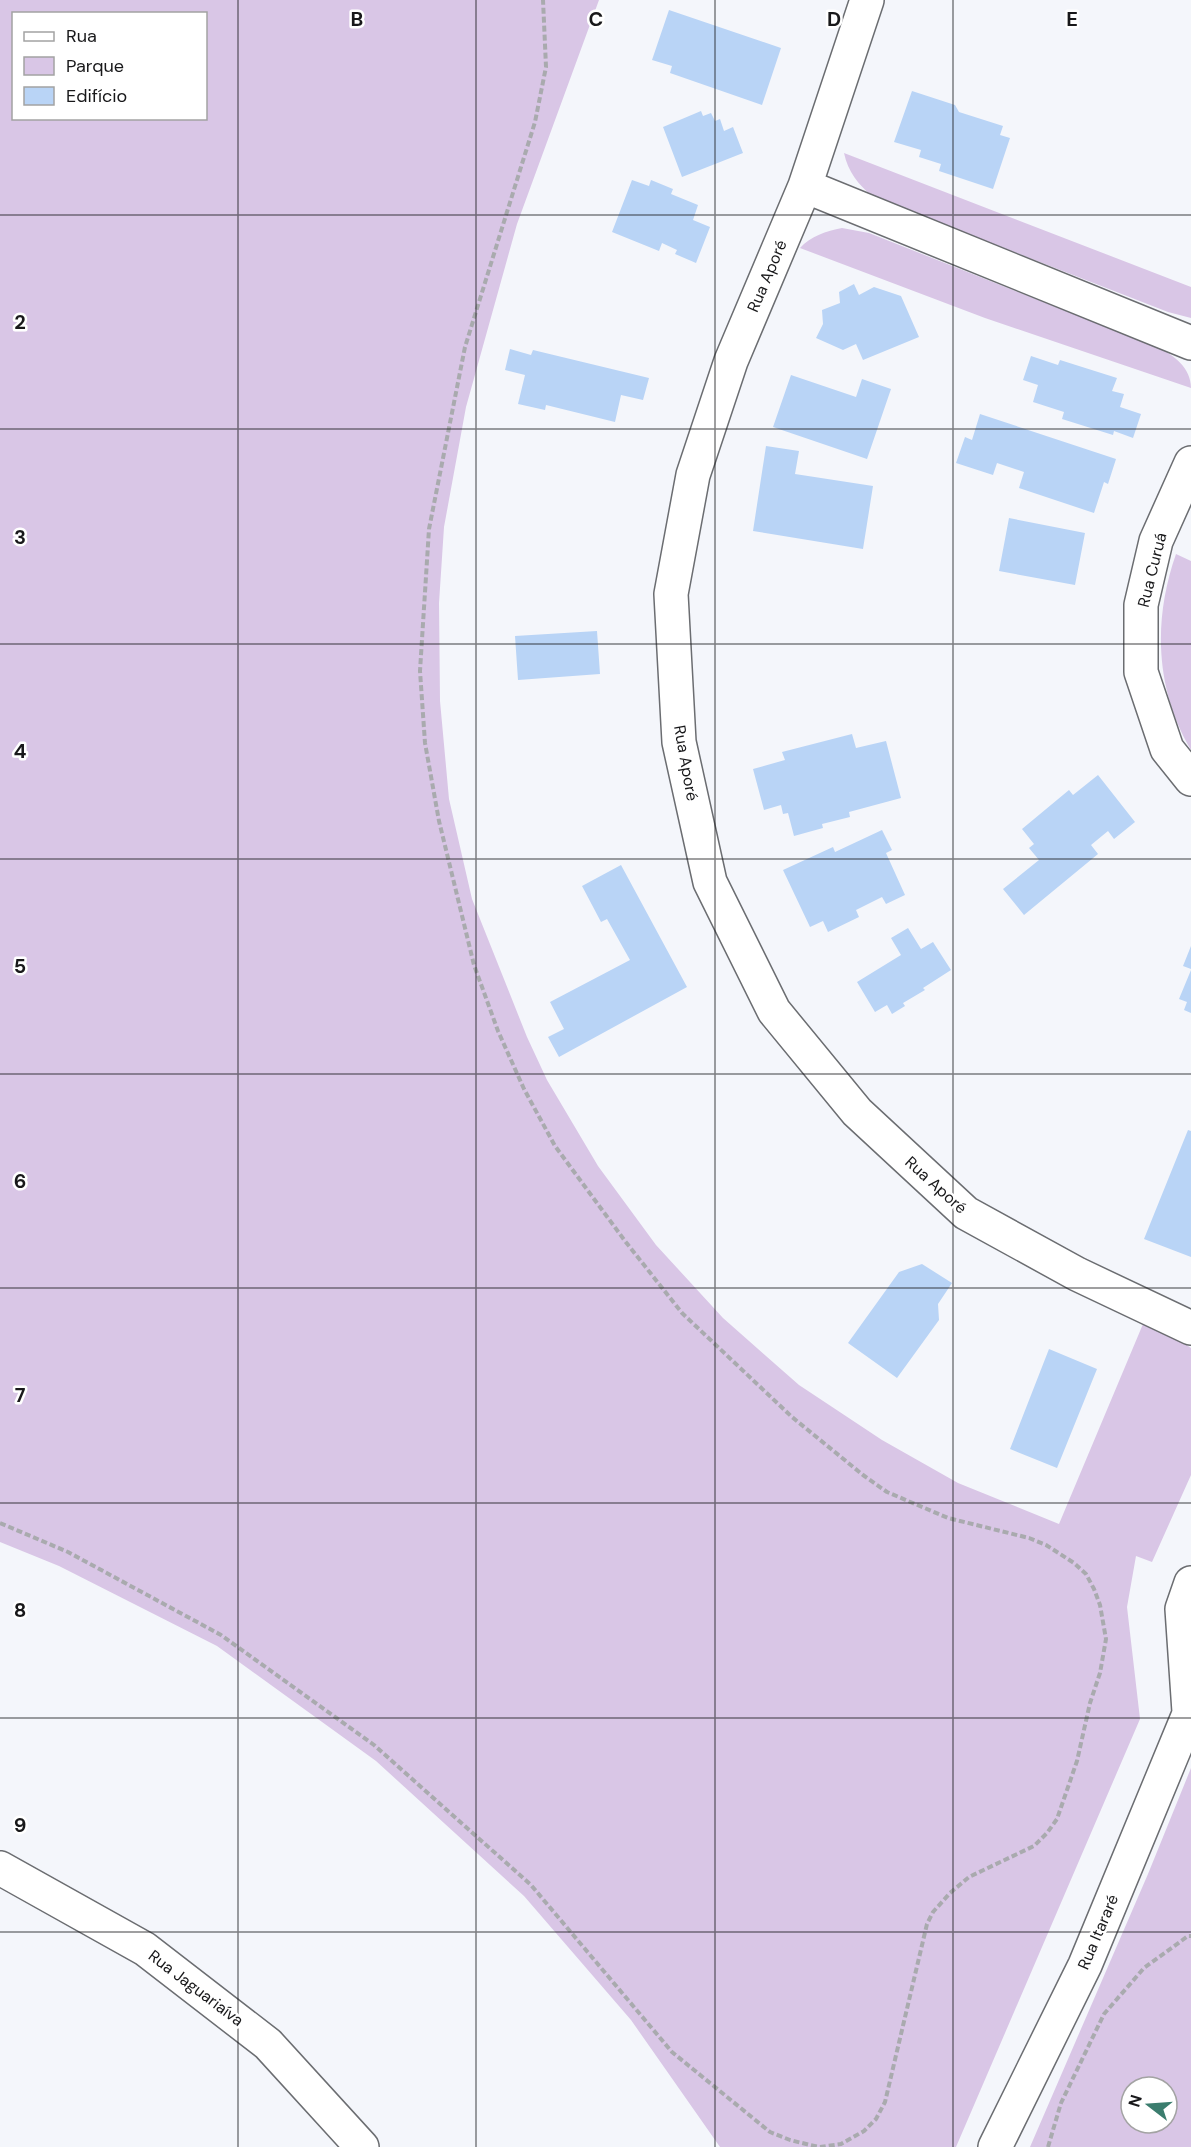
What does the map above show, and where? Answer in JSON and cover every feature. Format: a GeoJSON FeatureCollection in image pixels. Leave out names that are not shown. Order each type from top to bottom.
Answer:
{"type":"FeatureCollection","features":[{"type":"Feature","properties":{"kind":"street","name":"Rua Aporé"},"geometry":{"type":"LineString","coordinates":[[867,0],[805,186],[731,361],[693,475],[671,594],[679,742],[710,882],[774,1011],[857,1112],[899,1151],[966,1213],[1077,1274],[1191,1328]]}},
{"type":"Feature","properties":{"kind":"street"},"geometry":{"type":"LineString","coordinates":[[805,186],[1191,343]]}},
{"type":"Feature","properties":{"kind":"street","name":"Rua Curuá"},"geometry":{"type":"LineString","coordinates":[[1191,463],[1156,541],[1141,605],[1141,672],[1167,749],[1191,779]]}},
{"type":"Feature","properties":{"kind":"street"},"geometry":{"type":"LineString","coordinates":[[1190,1710],[1182,1609],[1191,1583]]}},
{"type":"Feature","properties":{"kind":"street","name":"Rua Itararé"},"geometry":{"type":"LineString","coordinates":[[995,2147],[1085,1965],[1190,1710]]}},
{"type":"Feature","properties":{"kind":"street","name":"Rua Jaguariaíva"},"geometry":{"type":"LineString","coordinates":[[0,1868],[145,1949],[268,2044],[362,2147]]}},
{"type":"Feature","properties":{"kind":"path"},"geometry":{"type":"LineString","coordinates":[[0,1524],[68,1552],[221,1635],[374,1745],[531,1886],[672,2052],[770,2132],[800,2143],[820,2147],[841,2144],[864,2130],[876,2119],[885,2102],[927,1924],[933,1912],[969,1877],[1034,1846],[1057,1820],[1077,1761],[1090,1703],[1100,1673],[1106,1639],[1100,1605],[1086,1574],[1074,1563],[1046,1545],[1029,1538],[948,1518],[887,1492],[792,1417],[707,1338],[682,1312],[625,1241],[555,1146],[506,1050],[474,965],[439,821],[425,743],[420,671],[429,529],[465,347],[535,122],[546,67],[543,0]]}},
{"type":"Feature","properties":{"kind":"path"},"geometry":{"type":"LineString","coordinates":[[1048,2147],[1061,2103],[1104,2014],[1144,1968],[1191,1936]]}},
{"type":"Feature","properties":{"kind":"green space"},"geometry":{"type":"Polygon","coordinates":[[[0,0],[599,0],[517,224],[466,407],[444,527],[439,603],[440,701],[449,799],[472,899],[527,1037],[547,1080],[598,1166],[656,1245],[723,1318],[799,1385],[882,1440],[958,1483],[1059,1524],[1143,1324],[1176,1338],[1191,1348],[1191,1475],[1152,1562],[1136,1556],[1127,1607],[1140,1719],[956,2147],[720,2147],[631,2020],[524,1896],[376,1761],[217,1646],[59,1566],[0,1542],[0,0]]]}},
{"type":"Feature","properties":{"kind":"green space"},"geometry":{"type":"Polygon","coordinates":[[[844,153],[1191,287],[1191,318],[1168,312],[873,197],[854,177],[844,153]]]}},
{"type":"Feature","properties":{"kind":"green space"},"geometry":{"type":"Polygon","coordinates":[[[842,228],[869,233],[1157,347],[1185,368],[1191,388],[985,318],[800,248],[819,235],[842,228]]]}},
{"type":"Feature","properties":{"kind":"green space"},"geometry":{"type":"Polygon","coordinates":[[[1176,554],[1191,561],[1191,750],[1170,703],[1161,654],[1164,604],[1176,554]]]}},
{"type":"Feature","properties":{"kind":"green space"},"geometry":{"type":"Polygon","coordinates":[[[1191,1768],[1191,2147],[1030,2147],[1148,1874],[1191,1768]]]}},
{"type":"Feature","properties":{"kind":"building"},"geometry":{"type":"Polygon","coordinates":[[[669,10],[781,48],[762,105],[670,73],[672,66],[652,60],[669,10]]]}},
{"type":"Feature","properties":{"kind":"building"},"geometry":{"type":"Polygon","coordinates":[[[912,91],[955,105],[959,112],[1003,126],[1000,135],[1010,138],[993,189],[939,171],[941,164],[919,157],[921,150],[894,142],[912,91]]]}},
{"type":"Feature","properties":{"kind":"building"},"geometry":{"type":"Polygon","coordinates":[[[701,111],[703,116],[711,113],[715,121],[720,119],[724,131],[733,127],[743,153],[682,177],[663,127],[701,111]]]}},
{"type":"Feature","properties":{"kind":"building"},"geometry":{"type":"Polygon","coordinates":[[[632,180],[649,186],[651,180],[673,189],[671,194],[698,205],[693,220],[710,227],[696,263],[675,254],[677,250],[662,243],[659,251],[612,232],[632,180]]]}},
{"type":"Feature","properties":{"kind":"building"},"geometry":{"type":"Polygon","coordinates":[[[854,284],[859,295],[874,287],[901,296],[919,337],[863,360],[856,344],[843,350],[816,338],[823,324],[822,310],[840,303],[839,292],[854,284]]]}},
{"type":"Feature","properties":{"kind":"building"},"geometry":{"type":"Polygon","coordinates":[[[510,349],[531,355],[533,350],[649,378],[643,400],[621,395],[615,422],[546,405],[545,410],[518,404],[525,375],[505,370],[510,349]]]}},
{"type":"Feature","properties":{"kind":"building"},"geometry":{"type":"Polygon","coordinates":[[[1031,356],[1058,365],[1060,360],[1117,378],[1112,391],[1124,394],[1120,407],[1141,414],[1133,438],[1114,431],[1113,435],[1062,419],[1064,412],[1033,402],[1038,385],[1023,380],[1031,356]]]}},
{"type":"Feature","properties":{"kind":"building"},"geometry":{"type":"Polygon","coordinates":[[[791,375],[856,397],[862,379],[891,389],[867,459],[773,427],[791,375]]]}},
{"type":"Feature","properties":{"kind":"building"},"geometry":{"type":"Polygon","coordinates":[[[980,414],[1116,459],[1108,484],[1104,482],[1094,513],[1019,488],[1024,472],[997,463],[993,475],[956,463],[965,437],[972,440],[980,414]]]}},
{"type":"Feature","properties":{"kind":"building"},"geometry":{"type":"Polygon","coordinates":[[[766,446],[799,451],[795,474],[873,486],[863,549],[753,531],[766,446]]]}},
{"type":"Feature","properties":{"kind":"building"},"geometry":{"type":"Polygon","coordinates":[[[1009,518],[1085,533],[1075,585],[999,571],[1009,518]]]}},
{"type":"Feature","properties":{"kind":"building"},"geometry":{"type":"Polygon","coordinates":[[[597,631],[600,674],[518,680],[515,636],[597,631]]]}},
{"type":"Feature","properties":{"kind":"building"},"geometry":{"type":"Polygon","coordinates":[[[852,734],[856,748],[886,741],[901,798],[849,812],[850,817],[822,824],[823,828],[794,836],[788,813],[783,814],[781,805],[764,810],[753,769],[785,760],[782,752],[852,734]]]}},
{"type":"Feature","properties":{"kind":"building"},"geometry":{"type":"Polygon","coordinates":[[[1098,775],[1135,822],[1114,839],[1108,831],[1091,845],[1098,854],[1024,915],[1003,889],[1039,860],[1029,848],[1034,844],[1022,829],[1069,790],[1073,795],[1098,775]]]}},
{"type":"Feature","properties":{"kind":"building"},"geometry":{"type":"Polygon","coordinates":[[[882,830],[892,850],[886,853],[905,895],[886,904],[882,897],[856,910],[859,917],[828,932],[823,921],[810,927],[783,870],[833,847],[835,852],[882,830]]]}},
{"type":"Feature","properties":{"kind":"building"},"geometry":{"type":"Polygon","coordinates":[[[621,865],[687,987],[559,1057],[548,1037],[564,1029],[550,1002],[630,960],[607,919],[601,922],[582,886],[621,865]]]}},
{"type":"Feature","properties":{"kind":"building"},"geometry":{"type":"Polygon","coordinates":[[[908,928],[921,949],[933,942],[951,970],[923,988],[925,990],[903,1003],[905,1006],[892,1014],[887,1005],[875,1012],[857,982],[901,955],[891,938],[908,928]]]}},
{"type":"Feature","properties":{"kind":"building"},"geometry":{"type":"Polygon","coordinates":[[[1191,946],[1191,969],[1183,966],[1191,946]]]}},
{"type":"Feature","properties":{"kind":"building"},"geometry":{"type":"Polygon","coordinates":[[[1191,970],[1191,1013],[1184,1010],[1187,1002],[1179,999],[1191,970]]]}},
{"type":"Feature","properties":{"kind":"building"},"geometry":{"type":"Polygon","coordinates":[[[1188,1130],[1191,1131],[1191,1257],[1144,1239],[1188,1130]]]}},
{"type":"Feature","properties":{"kind":"building"},"geometry":{"type":"Polygon","coordinates":[[[922,1264],[952,1283],[938,1304],[939,1320],[897,1378],[848,1343],[899,1272],[922,1264]]]}},
{"type":"Feature","properties":{"kind":"building"},"geometry":{"type":"Polygon","coordinates":[[[1049,1349],[1097,1369],[1057,1468],[1010,1449],[1049,1349]]]}}]}
